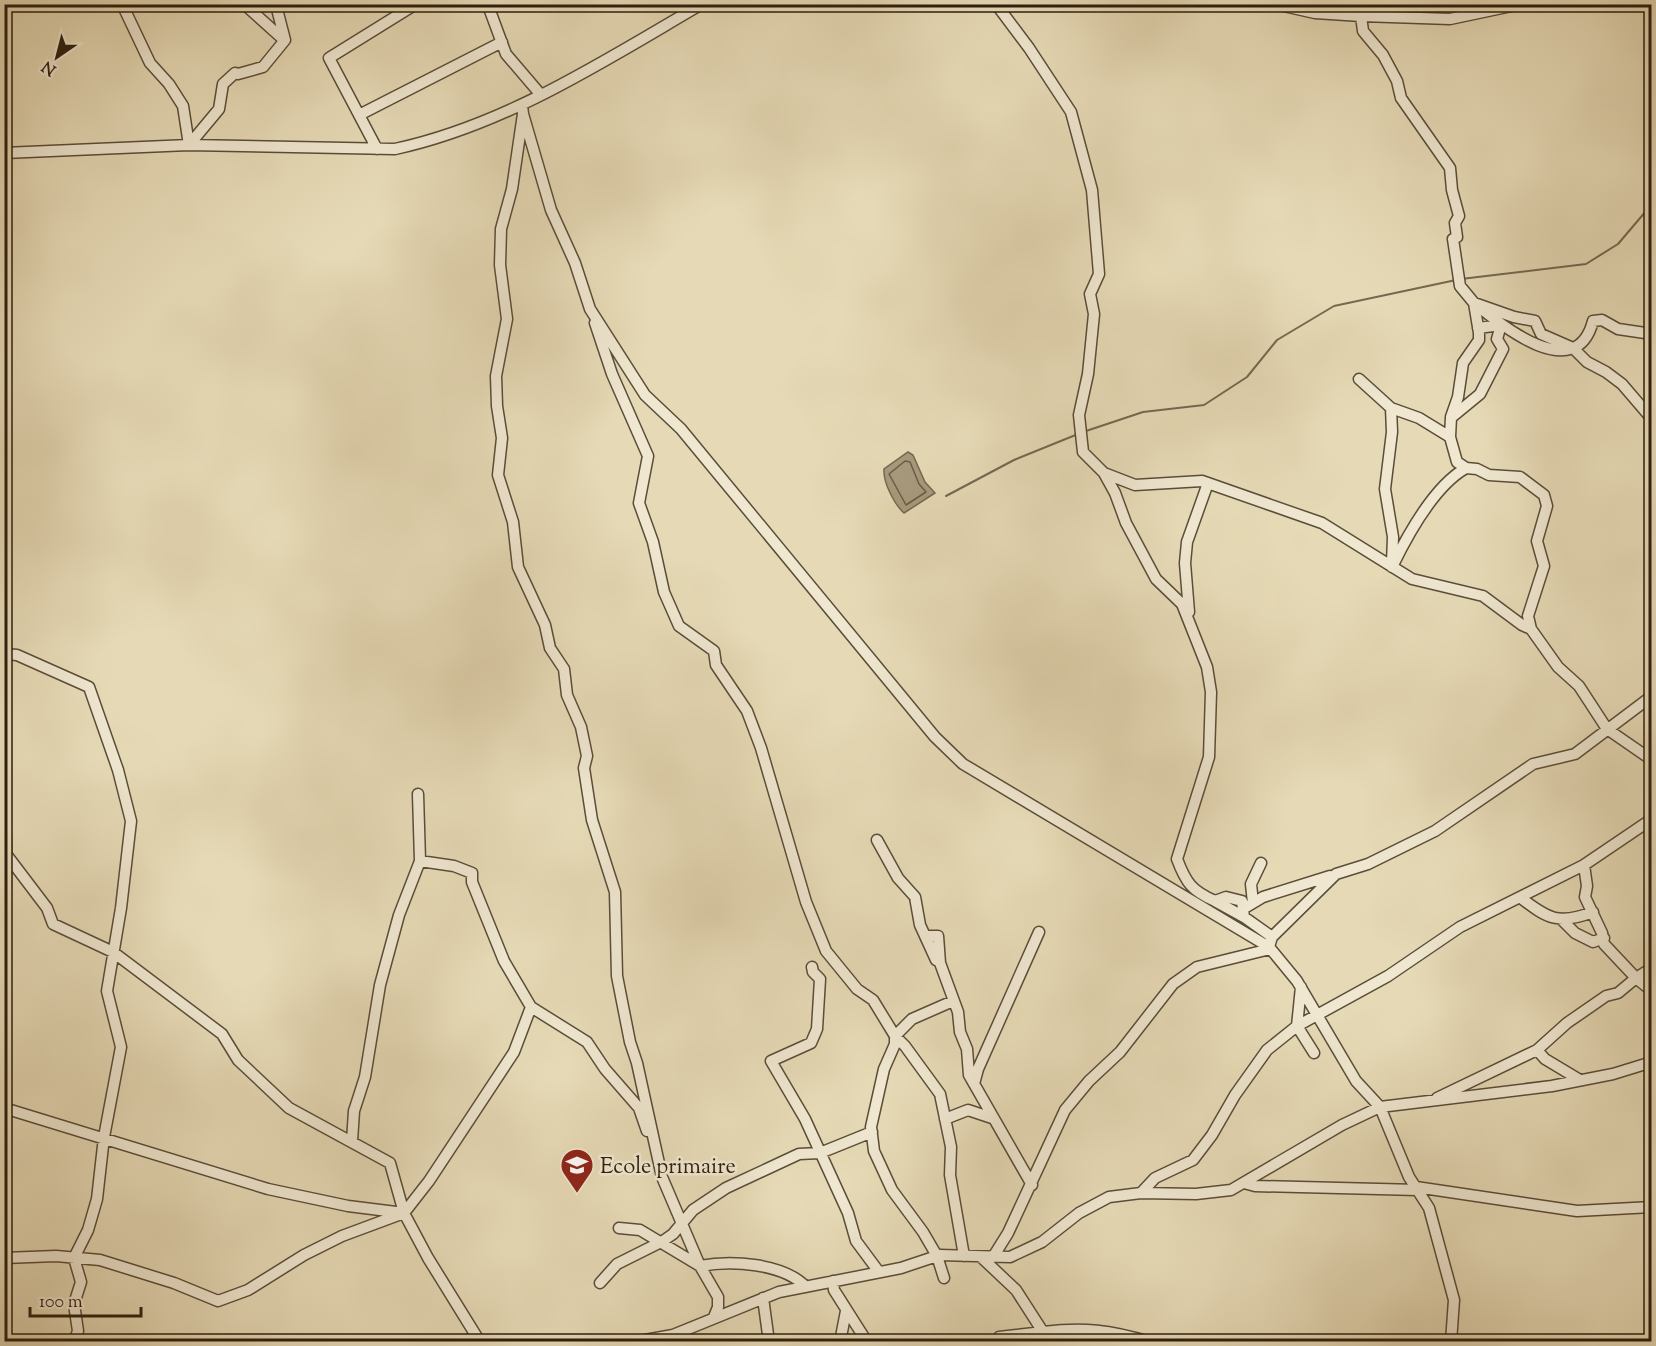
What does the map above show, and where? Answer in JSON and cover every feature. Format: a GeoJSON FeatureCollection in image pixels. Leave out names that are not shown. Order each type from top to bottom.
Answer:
{"type":"FeatureCollection","features":[{"type":"Feature","properties":{"kind":"street"},"geometry":{"type":"LineString","coordinates":[[122,4],[150,63],[169,84],[183,106],[189,145]]}},
{"type":"Feature","properties":{"kind":"street"},"geometry":{"type":"LineString","coordinates":[[244,4],[285,40]]}},
{"type":"Feature","properties":{"kind":"street"},"geometry":{"type":"LineString","coordinates":[[377,149],[329,58],[416,4]]}},
{"type":"Feature","properties":{"kind":"street"},"geometry":{"type":"LineString","coordinates":[[485,4],[489,8],[506,54],[541,95]]}},
{"type":"Feature","properties":{"kind":"street"},"geometry":{"type":"LineString","coordinates":[[4,153],[189,145],[395,149],[428,142],[523,110],[541,95],[702,4]]}},
{"type":"Feature","properties":{"kind":"street"},"geometry":{"type":"LineString","coordinates":[[996,4],[1029,48],[1071,112],[1092,190],[1099,274],[1090,294],[1094,315],[1088,374],[1079,415],[1079,433],[1083,452],[1104,473],[1115,493],[1126,524],[1156,579],[1182,604],[1207,666],[1211,692],[1209,757],[1177,859],[1183,875],[1196,892],[1244,913],[1270,944],[1301,987],[1356,1081],[1380,1107],[1409,1177],[1429,1208],[1454,1300],[1451,1341]]}},
{"type":"Feature","properties":{"kind":"street"},"geometry":{"type":"LineString","coordinates":[[1275,4],[1315,13],[1450,19],[1521,4]]}},
{"type":"Feature","properties":{"kind":"street"},"geometry":{"type":"LineString","coordinates":[[189,145],[219,109],[223,84],[235,73],[263,67],[285,40],[280,7],[262,19]]}},
{"type":"Feature","properties":{"kind":"street"},"geometry":{"type":"LineString","coordinates":[[1361,16],[1364,31],[1383,55],[1397,81],[1401,98],[1450,168],[1452,190],[1459,216],[1455,223],[1457,237],[1453,239],[1460,286],[1474,303],[1501,325],[1547,350],[1574,348],[1590,333],[1593,321],[1602,320],[1618,329],[1652,334]]}},
{"type":"Feature","properties":{"kind":"street"},"geometry":{"type":"LineString","coordinates":[[359,116],[502,42]]}},
{"type":"Feature","properties":{"kind":"street"},"geometry":{"type":"LineString","coordinates":[[523,110],[554,219],[575,263],[612,374],[648,456],[639,503],[653,542],[664,592],[680,626],[714,651],[716,665],[747,711],[806,902],[826,951],[844,969],[857,989],[873,1000],[895,1036],[905,1046],[939,1094],[951,1147],[950,1175],[964,1256]]}},
{"type":"Feature","properties":{"kind":"street"},"geometry":{"type":"LineString","coordinates":[[523,110],[512,189],[501,230],[500,266],[507,319],[496,376],[502,438],[498,475],[513,522],[518,567],[545,625],[550,648],[564,669],[567,695],[582,727],[587,756],[584,768],[592,819],[615,891],[616,976],[630,1042],[637,1063],[662,1177],[700,1266],[718,1297],[718,1307],[714,1317]]}},
{"type":"Feature","properties":{"kind":"street"},"geometry":{"type":"LineString","coordinates":[[1474,303],[1479,340],[1463,363],[1458,397],[1451,417],[1450,437],[1456,462],[1466,468],[1477,469],[1489,475],[1520,477],[1544,495],[1547,506],[1537,541],[1544,566],[1528,616],[1532,629],[1558,668],[1579,686],[1608,729],[1652,760]]}},
{"type":"Feature","properties":{"kind":"street"},"geometry":{"type":"LineString","coordinates":[[1474,303],[1503,311],[1515,318],[1535,321],[1541,334],[1574,348],[1587,362],[1622,384],[1652,420]]}},
{"type":"Feature","properties":{"kind":"street"},"geometry":{"type":"LineString","coordinates":[[590,309],[645,395],[681,429],[936,737],[963,764],[1225,922],[1270,944]]}},
{"type":"Feature","properties":{"kind":"street"},"geometry":{"type":"LineString","coordinates":[[1478,328],[1501,325]]}},
{"type":"Feature","properties":{"kind":"street"},"geometry":{"type":"LineString","coordinates":[[1451,417],[1473,402],[1489,380],[1503,350],[1497,339],[1501,325]]}},
{"type":"Feature","properties":{"kind":"street"},"geometry":{"type":"LineString","coordinates":[[1359,379],[1391,408],[1419,418],[1450,437]]}},
{"type":"Feature","properties":{"kind":"street"},"geometry":{"type":"LineString","coordinates":[[1391,408],[1392,432],[1385,489],[1393,537],[1392,567]]}},
{"type":"Feature","properties":{"kind":"street"},"geometry":{"type":"LineString","coordinates":[[1392,567],[1409,531],[1454,475],[1466,468]]}},
{"type":"Feature","properties":{"kind":"street"},"geometry":{"type":"LineString","coordinates":[[1104,473],[1135,485],[1202,481],[1322,523],[1412,579],[1483,596],[1522,625],[1532,629]]}},
{"type":"Feature","properties":{"kind":"street"},"geometry":{"type":"LineString","coordinates":[[1190,621],[1185,563],[1187,542],[1208,483]]}},
{"type":"Feature","properties":{"kind":"street"},"geometry":{"type":"LineString","coordinates":[[4,654],[17,655],[89,687],[118,770],[131,821],[107,991],[121,1047],[104,1137],[97,1199],[88,1230],[74,1258],[81,1282],[74,1304],[78,1331],[74,1341]]}},
{"type":"Feature","properties":{"kind":"street"},"geometry":{"type":"LineString","coordinates":[[1225,922],[1244,913],[1257,901],[1368,864],[1435,831],[1533,764],[1575,754],[1652,696]]}},
{"type":"Feature","properties":{"kind":"street"},"geometry":{"type":"LineString","coordinates":[[4,754],[6,854],[46,908],[53,924],[113,952],[222,1034],[238,1060],[289,1108],[390,1162],[404,1213],[428,1258],[480,1341]]}},
{"type":"Feature","properties":{"kind":"street"},"geometry":{"type":"LineString","coordinates":[[352,1142],[354,1111],[364,1077],[380,985],[399,915],[420,861],[418,794]]}},
{"type":"Feature","properties":{"kind":"street"},"geometry":{"type":"LineString","coordinates":[[1142,1193],[1155,1178],[1193,1160],[1212,1135],[1235,1095],[1267,1050],[1297,1026],[1319,1016],[1388,976],[1460,927],[1584,865],[1652,819]]}},
{"type":"Feature","properties":{"kind":"street"},"geometry":{"type":"LineString","coordinates":[[877,840],[898,878],[915,897],[925,936],[938,936],[937,946],[943,977],[958,1012],[960,1032],[967,1048],[969,1076],[1032,1185]]}},
{"type":"Feature","properties":{"kind":"street"},"geometry":{"type":"LineString","coordinates":[[420,861],[454,866],[472,873],[472,882],[504,961],[531,1007],[587,1042],[605,1069],[639,1108],[655,1151]]}},
{"type":"Feature","properties":{"kind":"street"},"geometry":{"type":"LineString","coordinates":[[1257,901],[1251,884],[1261,863]]}},
{"type":"Feature","properties":{"kind":"street"},"geometry":{"type":"LineString","coordinates":[[1584,865],[1587,886],[1585,897],[1604,938],[1604,944],[1636,978],[1652,991]]}},
{"type":"Feature","properties":{"kind":"street"},"geometry":{"type":"LineString","coordinates":[[993,1257],[1032,1185],[1065,1110],[1089,1081],[1120,1052],[1173,984],[1197,967],[1270,944],[1336,874]]}},
{"type":"Feature","properties":{"kind":"street"},"geometry":{"type":"LineString","coordinates":[[1521,898],[1545,916],[1563,921],[1575,933],[1593,942],[1604,938]]}},
{"type":"Feature","properties":{"kind":"street"},"geometry":{"type":"LineString","coordinates":[[1563,921],[1593,912]]}},
{"type":"Feature","properties":{"kind":"street"},"geometry":{"type":"LineString","coordinates":[[974,1084],[978,1069],[1039,932]]}},
{"type":"Feature","properties":{"kind":"street"},"geometry":{"type":"LineString","coordinates":[[812,967],[813,972],[820,979],[817,1029],[811,1043],[771,1061],[805,1119],[848,1213],[856,1241],[879,1272]]}},
{"type":"Feature","properties":{"kind":"street"},"geometry":{"type":"LineString","coordinates":[[1432,1100],[1537,1050],[1567,1023],[1606,996],[1618,993],[1652,968]]}},
{"type":"Feature","properties":{"kind":"street"},"geometry":{"type":"LineString","coordinates":[[1301,987],[1297,1026],[1314,1053]]}},
{"type":"Feature","properties":{"kind":"street"},"geometry":{"type":"LineString","coordinates":[[944,1278],[937,1256],[923,1232],[892,1190],[874,1151],[872,1132],[884,1069],[895,1044],[895,1036],[912,1019],[953,1001]]}},
{"type":"Feature","properties":{"kind":"street"},"geometry":{"type":"LineString","coordinates":[[4,1258],[100,1260],[130,1268],[218,1301],[248,1290],[304,1255],[342,1236],[404,1213],[429,1181],[514,1052],[531,1007]]}},
{"type":"Feature","properties":{"kind":"street"},"geometry":{"type":"LineString","coordinates":[[1537,1050],[1545,1059],[1580,1080]]}},
{"type":"Feature","properties":{"kind":"street"},"geometry":{"type":"LineString","coordinates":[[634,1341],[673,1335],[763,1298],[879,1272],[937,1256],[1010,1257],[1042,1242],[1079,1213],[1110,1197],[1142,1193],[1197,1194],[1231,1190],[1341,1125],[1380,1107],[1580,1080],[1652,1062]]}},
{"type":"Feature","properties":{"kind":"street"},"geometry":{"type":"LineString","coordinates":[[627,1092],[634,1081],[637,1063]]}},
{"type":"Feature","properties":{"kind":"street"},"geometry":{"type":"LineString","coordinates":[[5,1108],[268,1189],[348,1206],[404,1213]]}},
{"type":"Feature","properties":{"kind":"street"},"geometry":{"type":"LineString","coordinates":[[945,1119],[968,1110],[992,1118]]}},
{"type":"Feature","properties":{"kind":"street"},"geometry":{"type":"LineString","coordinates":[[600,1283],[617,1264],[663,1241],[702,1203],[726,1188],[799,1154],[820,1154],[872,1132]]}},
{"type":"Feature","properties":{"kind":"street"},"geometry":{"type":"LineString","coordinates":[[1244,1183],[1255,1186],[1417,1188],[1577,1211],[1652,1207]]}},
{"type":"Feature","properties":{"kind":"street"},"geometry":{"type":"LineString","coordinates":[[1628,1209],[1652,1214]]}},
{"type":"Feature","properties":{"kind":"street"},"geometry":{"type":"LineString","coordinates":[[619,1228],[640,1230],[663,1241],[700,1266],[721,1262],[762,1266],[790,1276],[806,1287]]}},
{"type":"Feature","properties":{"kind":"street"},"geometry":{"type":"LineString","coordinates":[[981,1257],[1016,1290],[1043,1332],[1054,1341]]}},
{"type":"Feature","properties":{"kind":"street"},"geometry":{"type":"LineString","coordinates":[[833,1281],[834,1290],[867,1341]]}},
{"type":"Feature","properties":{"kind":"street"},"geometry":{"type":"LineString","coordinates":[[763,1298],[769,1341]]}},
{"type":"Feature","properties":{"kind":"street"},"geometry":{"type":"LineString","coordinates":[[840,1341],[846,1310]]}},
{"type":"Feature","properties":{"kind":"street"},"geometry":{"type":"LineString","coordinates":[[999,1337],[1096,1329],[1121,1332],[1150,1341]]}},
{"type":"Feature","properties":{"kind":"water"},"geometry":{"type":"Polygon","coordinates":[[[908,452],[913,455],[925,482],[935,493],[904,513],[890,492],[885,480],[884,469],[908,452]]]}},
{"type":"Feature","properties":{"kind":"waterway"},"geometry":{"type":"LineString","coordinates":[[1461,279],[1586,264],[1618,244],[1652,204]]}},
{"type":"Feature","properties":{"kind":"waterway"},"geometry":{"type":"LineString","coordinates":[[1083,432],[1143,412],[1204,405],[1247,377],[1277,340],[1334,306],[1456,280]]}},
{"type":"Feature","properties":{"kind":"waterway"},"geometry":{"type":"LineString","coordinates":[[946,496],[1014,460],[1078,434]]}},
{"type":"Feature","properties":{"kind":"place","name":"Ecole primaire"},"geometry":{"type":"Point","coordinates":[577,1194]}}]}
